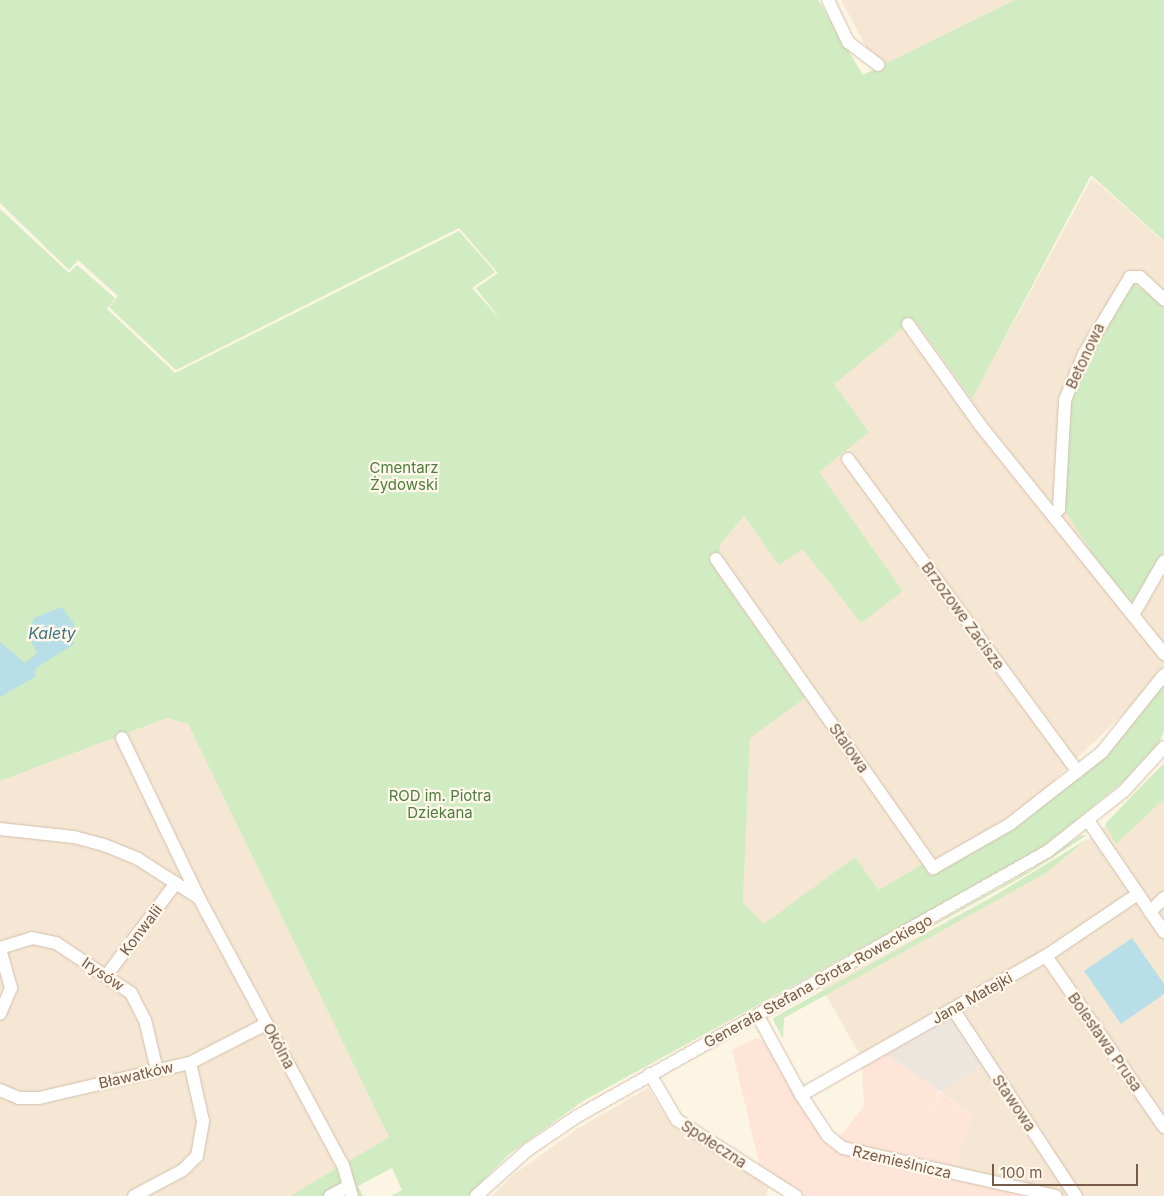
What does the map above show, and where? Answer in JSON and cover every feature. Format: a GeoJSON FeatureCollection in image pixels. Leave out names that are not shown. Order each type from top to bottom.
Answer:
{"type":"FeatureCollection","features":[{"type":"Feature","properties":{"kind":"street"},"geometry":{"type":"LineString","coordinates":[[828,0],[848,42],[878,65]]}},
{"type":"Feature","properties":{"kind":"street","name":"Betonowa"},"geometry":{"type":"LineString","coordinates":[[1055,513],[1065,400],[1109,306],[1128,279],[1135,276],[1164,299]]}},
{"type":"Feature","properties":{"kind":"street"},"geometry":{"type":"LineString","coordinates":[[908,324],[980,425],[1055,513],[1164,654]]}},
{"type":"Feature","properties":{"kind":"street","name":"Brzozowe Zacisze"},"geometry":{"type":"LineString","coordinates":[[848,459],[1078,772]]}},
{"type":"Feature","properties":{"kind":"street"},"geometry":{"type":"LineString","coordinates":[[1037,493],[1058,485]]}},
{"type":"Feature","properties":{"kind":"street","name":"Stalowa"},"geometry":{"type":"LineString","coordinates":[[716,559],[933,868],[1007,826],[1078,772]]}},
{"type":"Feature","properties":{"kind":"street"},"geometry":{"type":"LineString","coordinates":[[1133,616],[1164,561]]}},
{"type":"Feature","properties":{"kind":"street"},"geometry":{"type":"LineString","coordinates":[[1078,772],[1102,752],[1164,675]]}},
{"type":"Feature","properties":{"kind":"street","name":"Okólna"},"geometry":{"type":"LineString","coordinates":[[122,738],[199,898],[343,1165],[350,1191]]}},
{"type":"Feature","properties":{"kind":"street","name":"Generała Stefana Grota-Roweckiego"},"geometry":{"type":"LineString","coordinates":[[476,1196],[548,1135],[650,1074],[758,1016],[1008,876],[1089,822],[1164,747]]}},
{"type":"Feature","properties":{"kind":"street"},"geometry":{"type":"LineString","coordinates":[[1089,822],[1164,932]]}},
{"type":"Feature","properties":{"kind":"street"},"geometry":{"type":"LineString","coordinates":[[0,829],[74,837],[104,845],[138,858],[199,898]]}},
{"type":"Feature","properties":{"kind":"street","name":"Konwalii"},"geometry":{"type":"LineString","coordinates":[[106,976],[175,884]]}},
{"type":"Feature","properties":{"kind":"street","name":"Jana Matejki"},"geometry":{"type":"LineString","coordinates":[[801,1094],[1046,956],[1138,894]]}},
{"type":"Feature","properties":{"kind":"street"},"geometry":{"type":"LineString","coordinates":[[1150,912],[1164,898]]}},
{"type":"Feature","properties":{"kind":"street","name":"Irysów"},"geometry":{"type":"LineString","coordinates":[[0,949],[32,938],[56,943],[106,976],[138,1002],[157,1070]]}},
{"type":"Feature","properties":{"kind":"street"},"geometry":{"type":"LineString","coordinates":[[0,949],[12,988],[0,1014]]}},
{"type":"Feature","properties":{"kind":"street","name":"Bolesława Prusa"},"geometry":{"type":"LineString","coordinates":[[1046,956],[1164,1127]]}},
{"type":"Feature","properties":{"kind":"street","name":"Stawowa"},"geometry":{"type":"LineString","coordinates":[[953,1009],[1074,1193]]}},
{"type":"Feature","properties":{"kind":"street","name":"Rzemieślnicza"},"geometry":{"type":"LineString","coordinates":[[758,1016],[801,1094],[828,1136],[858,1154],[1057,1196],[1074,1193]]}},
{"type":"Feature","properties":{"kind":"street","name":"Bławatków"},"geometry":{"type":"LineString","coordinates":[[0,1090],[19,1098],[39,1098],[190,1063],[266,1024]]}},
{"type":"Feature","properties":{"kind":"street"},"geometry":{"type":"LineString","coordinates":[[134,1196],[183,1170],[197,1156],[203,1121],[190,1063]]}},
{"type":"Feature","properties":{"kind":"street","name":"Społeczna"},"geometry":{"type":"LineString","coordinates":[[650,1074],[677,1120],[796,1196]]}},
{"type":"Feature","properties":{"kind":"street"},"geometry":{"type":"LineString","coordinates":[[330,1196],[350,1191]]}},
{"type":"Feature","properties":{"kind":"shaded area"},"geometry":{"type":"Polygon","coordinates":[[[841,0],[1015,0],[878,69],[841,0]]]}},
{"type":"Feature","properties":{"kind":"shaded area"},"geometry":{"type":"Polygon","coordinates":[[[1092,178],[1164,242],[1164,667],[1143,695],[1050,784],[1056,794],[994,839],[930,876],[922,864],[879,890],[855,857],[763,925],[743,903],[750,738],[716,571],[721,543],[744,516],[779,565],[803,548],[861,623],[903,591],[819,472],[833,384],[914,319],[972,399],[1092,178]]]}},
{"type":"Feature","properties":{"kind":"shaded area"},"geometry":{"type":"Polygon","coordinates":[[[167,718],[188,724],[389,1137],[290,1196],[0,1196],[0,781],[167,718]]]}},
{"type":"Feature","properties":{"kind":"shaded area"},"geometry":{"type":"Polygon","coordinates":[[[1164,766],[1164,1196],[1030,1196],[953,1170],[972,1115],[941,1092],[982,1064],[860,1055],[822,988],[1064,859],[1107,825],[1164,766]]]}},
{"type":"Feature","properties":{"kind":"shaded area"},"geometry":{"type":"Polygon","coordinates":[[[949,1016],[982,1064],[941,1092],[885,1053],[949,1016]]]}},
{"type":"Feature","properties":{"kind":"shaded area"},"geometry":{"type":"Polygon","coordinates":[[[756,1038],[764,1041],[825,1143],[879,1164],[1030,1196],[804,1196],[760,1167],[732,1050],[756,1038]]]}},
{"type":"Feature","properties":{"kind":"shaded area"},"geometry":{"type":"Polygon","coordinates":[[[885,1053],[938,1090],[935,1113],[939,1092],[972,1115],[953,1170],[862,1151],[838,1139],[864,1106],[862,1066],[885,1053]]]}},
{"type":"Feature","properties":{"kind":"shaded area"},"geometry":{"type":"Polygon","coordinates":[[[648,1088],[670,1123],[770,1183],[766,1196],[492,1196],[513,1175],[577,1129],[648,1088]]]}},
{"type":"Feature","properties":{"kind":"green space"},"geometry":{"type":"Polygon","coordinates":[[[0,0],[818,0],[863,75],[1015,0],[1164,0],[1164,241],[1091,175],[972,399],[914,319],[834,384],[869,432],[819,472],[903,591],[861,623],[803,549],[779,565],[744,516],[721,543],[716,571],[805,698],[750,738],[743,903],[764,924],[855,857],[879,890],[922,864],[931,876],[994,839],[1056,794],[1164,684],[1164,731],[1159,743],[1125,780],[1041,849],[583,1101],[508,1155],[468,1196],[391,1196],[402,1190],[392,1168],[358,1186],[363,1196],[290,1196],[389,1137],[188,724],[167,718],[0,781],[0,209],[69,273],[77,265],[115,298],[107,309],[175,373],[459,231],[495,272],[472,288],[501,320],[476,288],[498,273],[459,228],[176,370],[109,307],[118,296],[78,260],[69,270],[0,203],[0,0]]]}},
{"type":"Feature","properties":{"kind":"green space"},"geometry":{"type":"Polygon","coordinates":[[[1133,283],[1164,305],[1164,550],[1133,601],[1128,601],[1092,553],[1064,509],[1068,410],[1082,367],[1133,283]]]}},
{"type":"Feature","properties":{"kind":"green space"},"geometry":{"type":"Polygon","coordinates":[[[1164,763],[1164,799],[1116,844],[1105,824],[1164,763]]]}},
{"type":"Feature","properties":{"kind":"green space"},"geometry":{"type":"Polygon","coordinates":[[[1087,835],[1027,874],[772,1015],[1030,870],[1080,836],[1087,835]]]}},
{"type":"Feature","properties":{"kind":"green space"},"geometry":{"type":"Polygon","coordinates":[[[1089,838],[1046,873],[784,1018],[783,1039],[773,1019],[775,1017],[994,896],[1089,838]]]}},
{"type":"Feature","properties":{"kind":"water","name":"Kalety"},"geometry":{"type":"Polygon","coordinates":[[[62,607],[74,624],[74,644],[36,668],[35,677],[0,697],[0,642],[25,663],[37,653],[28,634],[34,618],[62,607]]]}},
{"type":"Feature","properties":{"kind":"water"},"geometry":{"type":"Polygon","coordinates":[[[1132,938],[1164,984],[1164,994],[1121,1024],[1084,971],[1132,938]]]}},
{"type":"Feature","properties":{"kind":"park label","name":"Cmentarz Żydowski"},"geometry":{"type":"Point","coordinates":[404,476]}},
{"type":"Feature","properties":{"kind":"park label","name":"ROD im. Piotra Dziekana"},"geometry":{"type":"Point","coordinates":[440,804]}}]}
